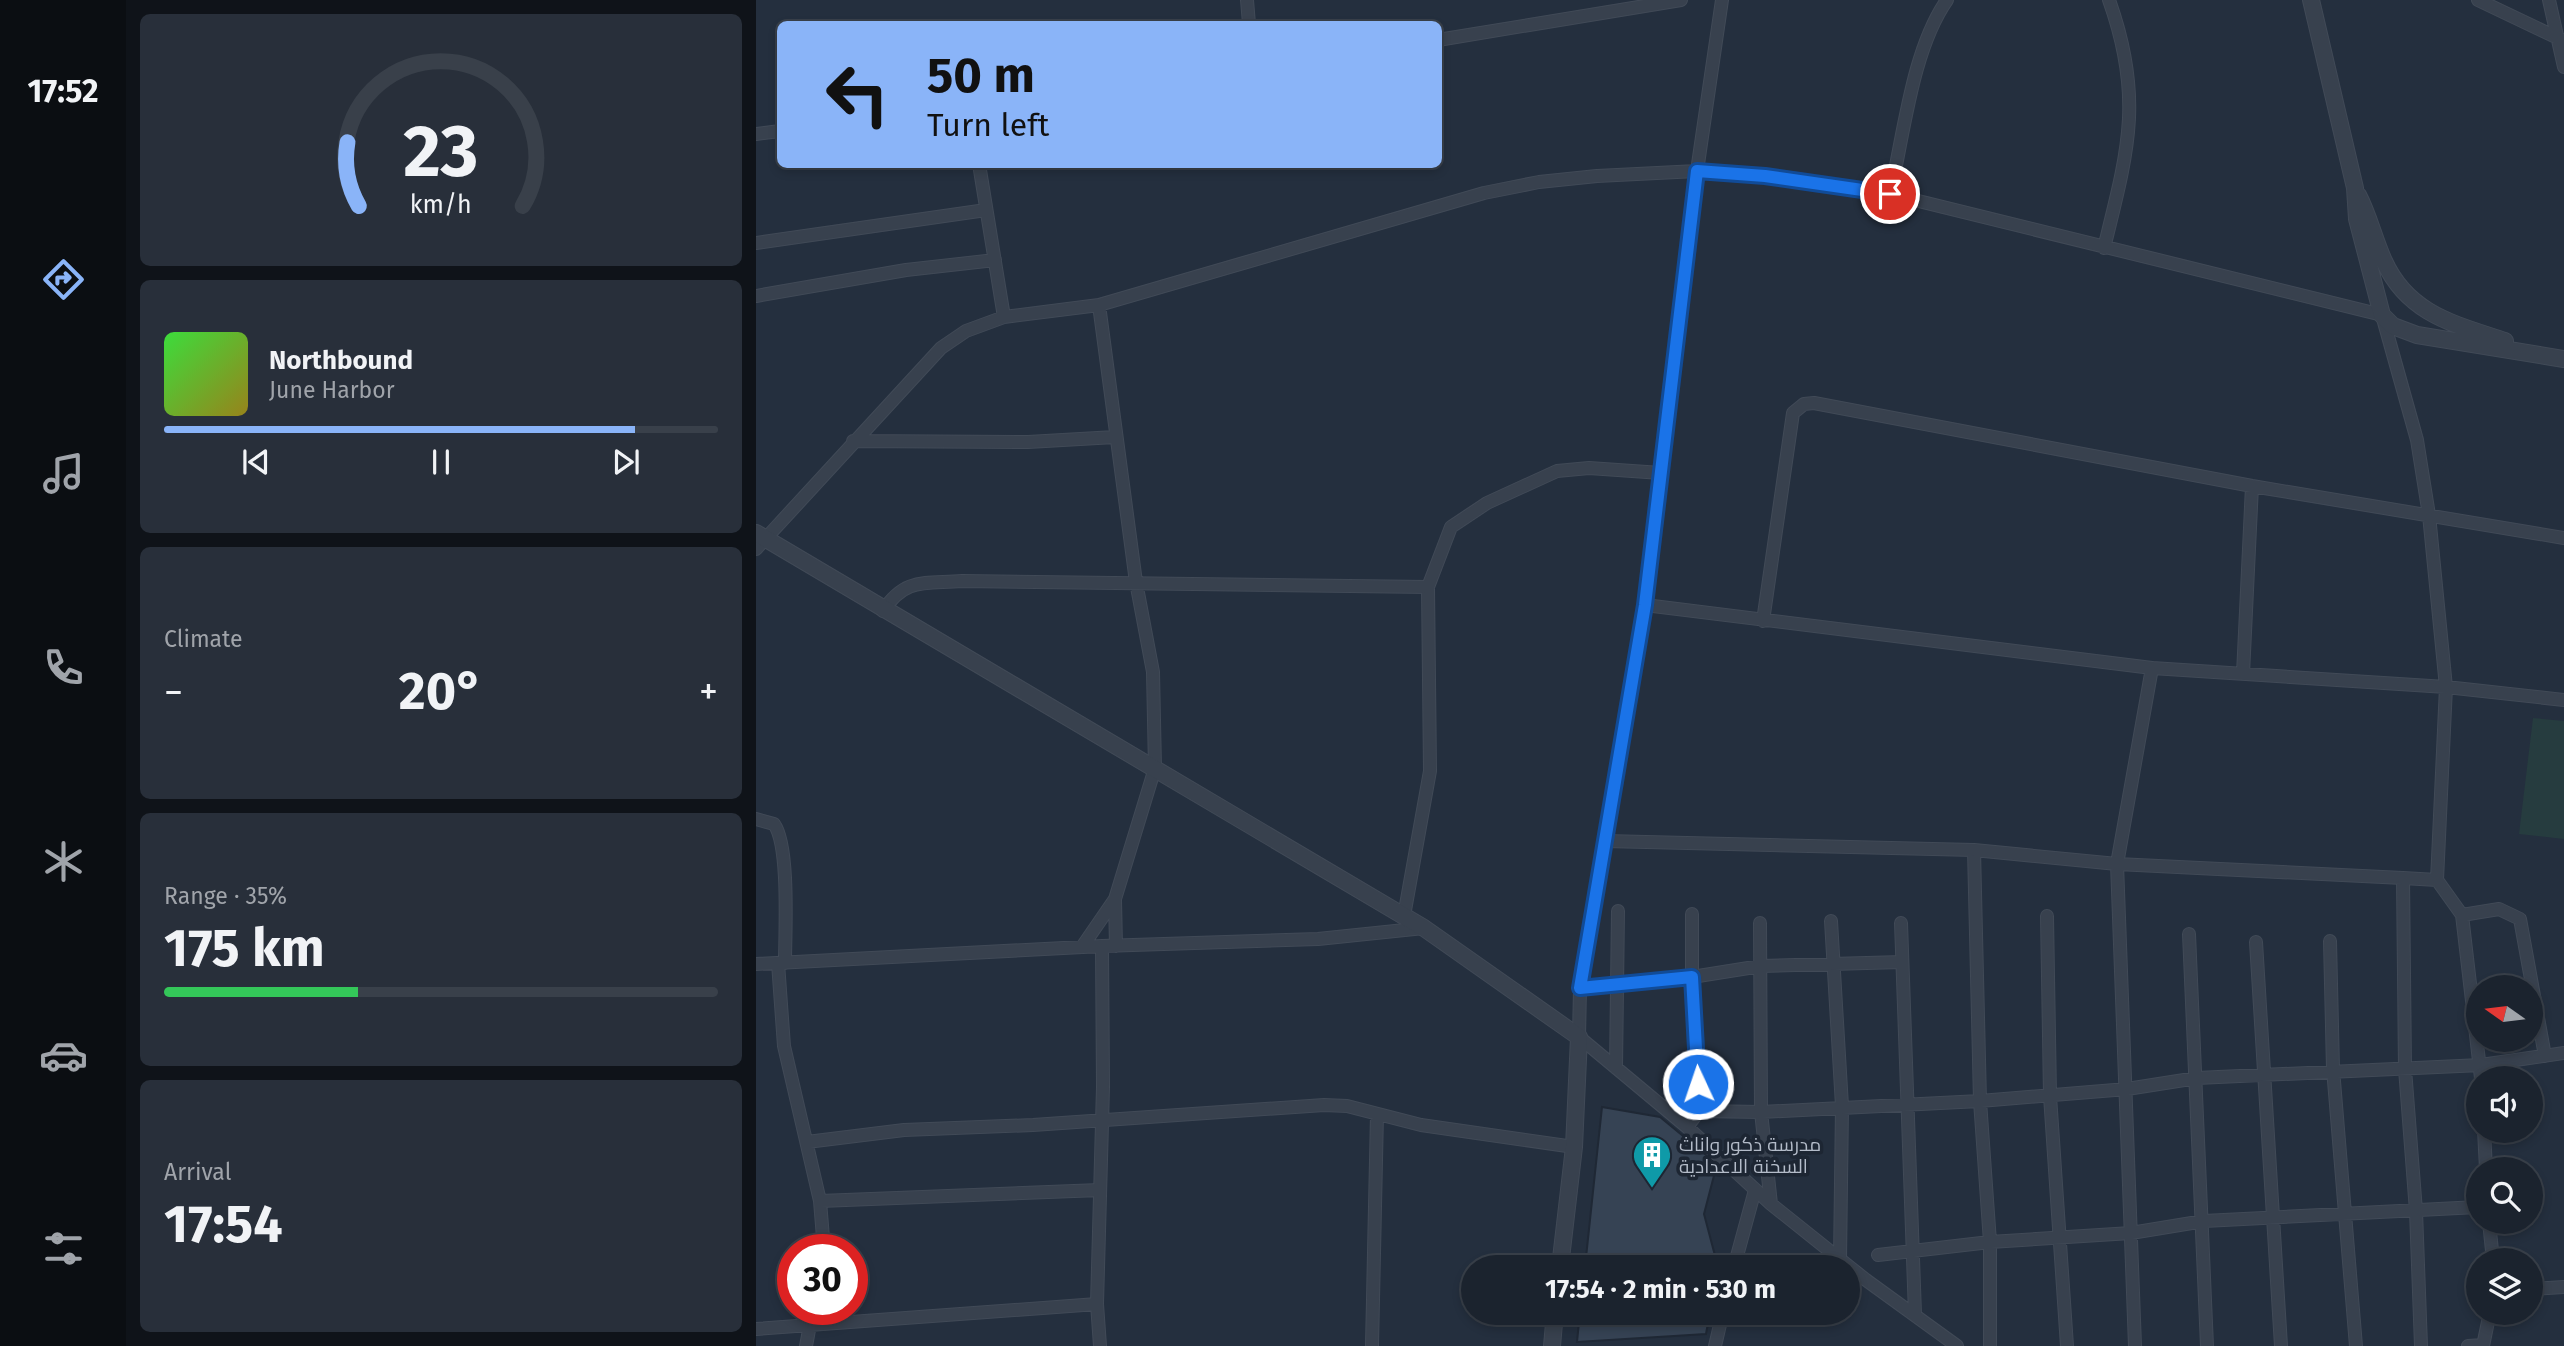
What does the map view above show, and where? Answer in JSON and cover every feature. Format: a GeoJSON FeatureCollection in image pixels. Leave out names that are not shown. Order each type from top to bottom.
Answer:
{"type":"FeatureCollection","features":[{"type":"Feature","properties":{"kind":"street"},"geometry":{"type":"LineString","coordinates":[[1247,0],[1249,21]]}},
{"type":"Feature","properties":{"kind":"street"},"geometry":{"type":"LineString","coordinates":[[1442,39],[1681,0]]}},
{"type":"Feature","properties":{"kind":"street"},"geometry":{"type":"LineString","coordinates":[[1561,1255],[1574,1147],[1580,988],[1645,605],[1697,171],[1722,0]]}},
{"type":"Feature","properties":{"kind":"street"},"geometry":{"type":"LineString","coordinates":[[1890,194],[1920,58],[1932,21],[1947,0]]}},
{"type":"Feature","properties":{"kind":"street"},"geometry":{"type":"LineString","coordinates":[[2104,248],[2129,143],[2132,101],[2118,23],[2109,0]]}},
{"type":"Feature","properties":{"kind":"street"},"geometry":{"type":"LineString","coordinates":[[2311,0],[2355,188],[2384,261],[2410,299],[2413,318],[2401,331]]}},
{"type":"Feature","properties":{"kind":"street"},"geometry":{"type":"LineString","coordinates":[[2479,0],[2561,40]]}},
{"type":"Feature","properties":{"kind":"street"},"geometry":{"type":"LineString","coordinates":[[2549,0],[2561,40],[2564,66]]}},
{"type":"Feature","properties":{"kind":"street"},"geometry":{"type":"LineString","coordinates":[[756,134],[777,131]]}},
{"type":"Feature","properties":{"kind":"street"},"geometry":{"type":"LineString","coordinates":[[980,168],[1004,317]]}},
{"type":"Feature","properties":{"kind":"street"},"geometry":{"type":"LineString","coordinates":[[1835,1255],[1771,1204],[1687,1127],[1579,1037],[1424,928],[1155,768],[760,540],[941,348],[966,331],[1004,317],[1099,305],[1484,193],[1539,182],[1597,176],[1697,171],[1765,176],[1890,194],[2382,315],[2401,331],[2564,359]]}},
{"type":"Feature","properties":{"kind":"street"},"geometry":{"type":"LineString","coordinates":[[2355,188],[2357,219],[2417,440],[2429,515],[2446,687],[2437,880],[2462,915],[2480,1066]]}},
{"type":"Feature","properties":{"kind":"street"},"geometry":{"type":"LineString","coordinates":[[756,243],[986,210]]}},
{"type":"Feature","properties":{"kind":"street"},"geometry":{"type":"LineString","coordinates":[[756,296],[906,270],[995,260]]}},
{"type":"Feature","properties":{"kind":"street"},"geometry":{"type":"LineString","coordinates":[[2382,315],[2388,301],[2395,295],[2410,299],[2440,320],[2537,354]]}},
{"type":"Feature","properties":{"kind":"street"},"geometry":{"type":"LineString","coordinates":[[1099,305],[1136,582],[1153,672],[1155,768],[1115,900],[1116,946]]}},
{"type":"Feature","properties":{"kind":"street"},"geometry":{"type":"LineString","coordinates":[[1763,621],[1788,433],[1793,413],[1804,404],[1814,403],[2252,486],[2564,538]]}},
{"type":"Feature","properties":{"kind":"street"},"geometry":{"type":"LineString","coordinates":[[853,441],[1028,442],[1115,437]]}},
{"type":"Feature","properties":{"kind":"street"},"geometry":{"type":"LineString","coordinates":[[1404,916],[1430,771],[1429,587],[1451,527],[1466,514],[1522,485],[1557,471],[1589,468],[1661,473]]}},
{"type":"Feature","properties":{"kind":"street"},"geometry":{"type":"LineString","coordinates":[[2243,674],[2252,486]]}},
{"type":"Feature","properties":{"kind":"street"},"geometry":{"type":"LineString","coordinates":[[883,611],[898,590],[925,584],[1136,582],[1429,587]]}},
{"type":"Feature","properties":{"kind":"street"},"geometry":{"type":"LineString","coordinates":[[1645,605],[2152,668],[2446,687],[2564,700]]}},
{"type":"Feature","properties":{"kind":"street"},"geometry":{"type":"LineString","coordinates":[[2135,1346],[2117,864],[2152,668]]}},
{"type":"Feature","properties":{"kind":"street"},"geometry":{"type":"LineString","coordinates":[[756,819],[774,824],[780,835],[785,902],[781,963],[784,1046],[821,1201],[823,1234]]}},
{"type":"Feature","properties":{"kind":"street"},"geometry":{"type":"LineString","coordinates":[[1605,841],[1974,850],[2117,864],[2437,880]]}},
{"type":"Feature","properties":{"kind":"street"},"geometry":{"type":"LineString","coordinates":[[1974,850],[1980,1101],[1990,1242],[1990,1346]]}},
{"type":"Feature","properties":{"kind":"street"},"geometry":{"type":"LineString","coordinates":[[2403,878],[2405,1069],[2416,1211],[2421,1346]]}},
{"type":"Feature","properties":{"kind":"street"},"geometry":{"type":"LineString","coordinates":[[1082,947],[1115,900]]}},
{"type":"Feature","properties":{"kind":"street"},"geometry":{"type":"LineString","coordinates":[[2462,915],[2499,909],[2520,919],[2545,1056]]}},
{"type":"Feature","properties":{"kind":"street"},"geometry":{"type":"LineString","coordinates":[[1616,1068],[1618,911]]}},
{"type":"Feature","properties":{"kind":"street"},"geometry":{"type":"LineString","coordinates":[[1687,1127],[1699,1111],[1692,977],[1692,914]]}},
{"type":"Feature","properties":{"kind":"street"},"geometry":{"type":"LineString","coordinates":[[2047,916],[2050,1096],[2062,1238],[2067,1346]]}},
{"type":"Feature","properties":{"kind":"street"},"geometry":{"type":"LineString","coordinates":[[1831,921],[1842,1106],[1840,1255]]}},
{"type":"Feature","properties":{"kind":"street"},"geometry":{"type":"LineString","coordinates":[[1760,923],[1760,1112],[1771,1204]]}},
{"type":"Feature","properties":{"kind":"street"},"geometry":{"type":"LineString","coordinates":[[1901,923],[1914,1314]]}},
{"type":"Feature","properties":{"kind":"street"},"geometry":{"type":"LineString","coordinates":[[756,964],[1102,946],[1318,939],[1424,928]]}},
{"type":"Feature","properties":{"kind":"street"},"geometry":{"type":"LineString","coordinates":[[2189,934],[2204,1222],[2207,1346]]}},
{"type":"Feature","properties":{"kind":"street"},"geometry":{"type":"LineString","coordinates":[[2330,941],[2333,1069],[2356,1346]]}},
{"type":"Feature","properties":{"kind":"street"},"geometry":{"type":"LineString","coordinates":[[2256,942],[2281,1346]]}},
{"type":"Feature","properties":{"kind":"street"},"geometry":{"type":"LineString","coordinates":[[1100,1346],[1097,1304],[1102,946]]}},
{"type":"Feature","properties":{"kind":"street"},"geometry":{"type":"LineString","coordinates":[[1580,988],[1692,977],[1761,966],[1902,962]]}},
{"type":"Feature","properties":{"kind":"street"},"geometry":{"type":"LineString","coordinates":[[2502,1066],[2564,1054]]}},
{"type":"Feature","properties":{"kind":"street"},"geometry":{"type":"LineString","coordinates":[[1699,1111],[1760,1112],[1980,1101],[2127,1089],[2197,1078],[2263,1077],[2333,1069],[2466,1071]]}},
{"type":"Feature","properties":{"kind":"street"},"geometry":{"type":"LineString","coordinates":[[807,1142],[904,1130],[1325,1105],[1347,1106],[1421,1125],[1574,1147]]}},
{"type":"Feature","properties":{"kind":"street"},"geometry":{"type":"LineString","coordinates":[[1372,1346],[1377,1114]]}},
{"type":"Feature","properties":{"kind":"street"},"geometry":{"type":"LineString","coordinates":[[821,1201],[1100,1190]]}},
{"type":"Feature","properties":{"kind":"street"},"geometry":{"type":"LineString","coordinates":[[1737,1255],[1755,1190]]}},
{"type":"Feature","properties":{"kind":"street"},"geometry":{"type":"LineString","coordinates":[[1878,1255],[1990,1242],[2131,1233],[2204,1222],[2466,1208]]}},
{"type":"Feature","properties":{"kind":"street"},"geometry":{"type":"LineString","coordinates":[[1860,1275],[1957,1346]]}},
{"type":"Feature","properties":{"kind":"street"},"geometry":{"type":"LineString","coordinates":[[1860,1280],[1866,1280]]}},
{"type":"Feature","properties":{"kind":"street"},"geometry":{"type":"LineString","coordinates":[[2543,1288],[2564,1287]]}},
{"type":"Feature","properties":{"kind":"street"},"geometry":{"type":"LineString","coordinates":[[868,1321],[1097,1304]]}},
{"type":"Feature","properties":{"kind":"street"},"geometry":{"type":"LineString","coordinates":[[756,1329],[810,1325],[806,1346]]}},
{"type":"Feature","properties":{"kind":"street"},"geometry":{"type":"LineString","coordinates":[[1552,1346],[1554,1325]]}},
{"type":"Feature","properties":{"kind":"street"},"geometry":{"type":"LineString","coordinates":[[1714,1346],[1720,1325]]}},
{"type":"Feature","properties":{"kind":"street"},"geometry":{"type":"LineString","coordinates":[[2468,1346],[2483,1345],[2487,1325]]}},
{"type":"Feature","properties":{"kind":"green space"},"geometry":{"type":"Polygon","coordinates":[[[2533,718],[2564,721],[2564,839],[2519,834],[2533,718]]]}},
{"type":"Feature","properties":{"kind":"building","name":"مدرسة ذكور واناث السخنة الاعدادية"},"geometry":{"type":"Polygon","coordinates":[[[1602,1107],[1660,1117],[1717,1164],[1704,1214],[1715,1255],[1586,1255],[1602,1107]]]}},
{"type":"Feature","properties":{"kind":"building"},"geometry":{"type":"Polygon","coordinates":[[[1579,1325],[1708,1325],[1706,1334],[1577,1342],[1579,1325]]]}},
{"type":"Feature","properties":{"kind":"place","name":"مدرسة ذكور واناث السخنة الاعدادية"},"geometry":{"type":"Point","coordinates":[1652,1189]}},
{"type":"Feature","properties":{"kind":"route"},"geometry":{"type":"LineString","coordinates":[[1698,1084],[1692,977],[1580,988],[1645,605],[1697,171],[1765,176],[1890,194]]}}]}
